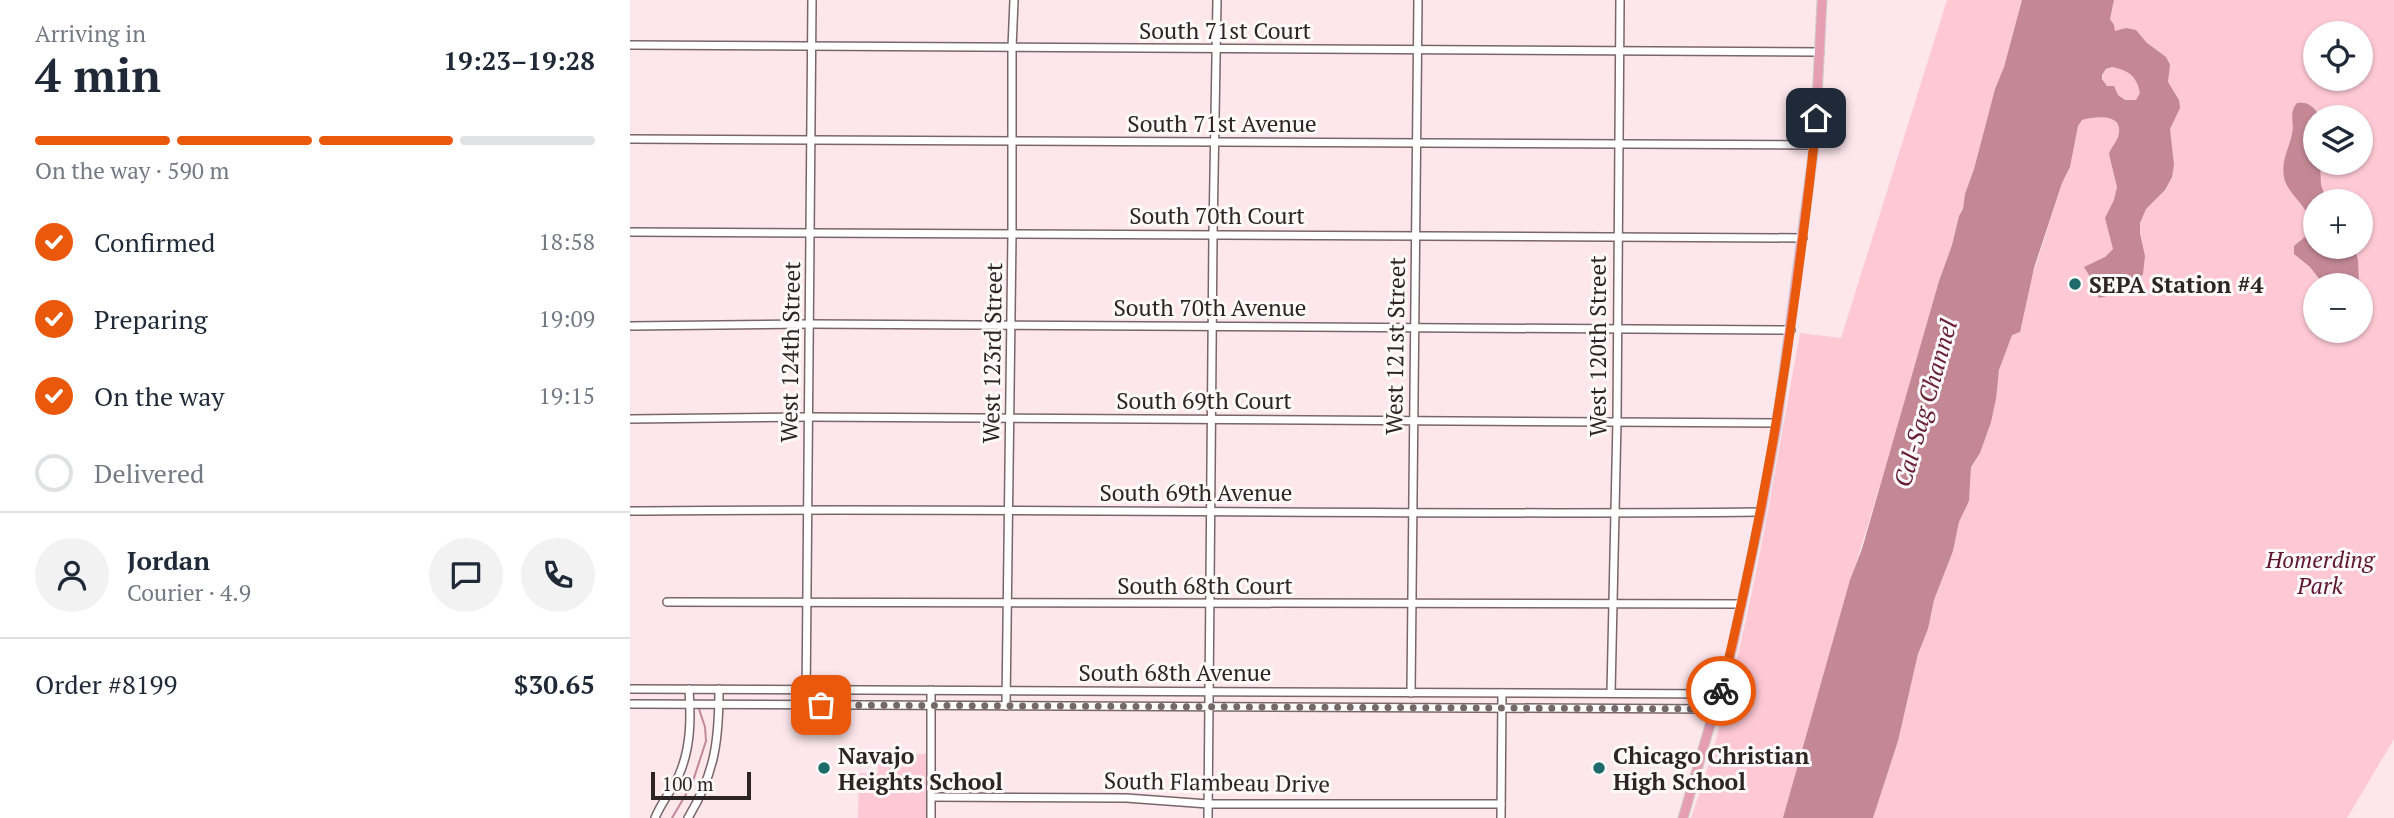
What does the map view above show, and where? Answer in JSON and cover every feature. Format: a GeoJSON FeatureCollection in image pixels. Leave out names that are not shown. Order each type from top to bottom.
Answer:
{"type":"FeatureCollection","features":[{"type":"Feature","properties":{"kind":"main road"},"geometry":{"type":"LineString","coordinates":[[1683,818],[1716,709],[1742,604],[1777,423],[1814,145],[1822,0]]}},
{"type":"Feature","properties":{"kind":"street","name":"West 124th Street"},"geometry":{"type":"LineString","coordinates":[[806,704],[812,0]]}},
{"type":"Feature","properties":{"kind":"street","name":"West 123rd Street"},"geometry":{"type":"LineString","coordinates":[[1006,706],[1014,0]]}},
{"type":"Feature","properties":{"kind":"street"},"geometry":{"type":"LineString","coordinates":[[1208,818],[1217,0]]}},
{"type":"Feature","properties":{"kind":"street","name":"West 121st Street"},"geometry":{"type":"LineString","coordinates":[[1411,693],[1418,0]]}},
{"type":"Feature","properties":{"kind":"street","name":"West 120th Street"},"geometry":{"type":"LineString","coordinates":[[1611,693],[1615,605],[1620,0]]}},
{"type":"Feature","properties":{"kind":"street","name":"South 71st Court"},"geometry":{"type":"LineString","coordinates":[[630,45],[1820,52]]}},
{"type":"Feature","properties":{"kind":"street","name":"South 71st Avenue"},"geometry":{"type":"LineString","coordinates":[[630,139],[1814,145]]}},
{"type":"Feature","properties":{"kind":"street","name":"South 70th Court"},"geometry":{"type":"LineString","coordinates":[[630,232],[1803,238]]}},
{"type":"Feature","properties":{"kind":"street","name":"South 70th Avenue"},"geometry":{"type":"LineString","coordinates":[[630,326],[1414,326],[1791,330]]}},
{"type":"Feature","properties":{"kind":"street","name":"South 69th Court"},"geometry":{"type":"LineString","coordinates":[[630,419],[809,417],[1777,423]]}},
{"type":"Feature","properties":{"kind":"street","name":"South 69th Avenue"},"geometry":{"type":"LineString","coordinates":[[630,511],[808,509],[1761,512]]}},
{"type":"Feature","properties":{"kind":"street","name":"South 68th Court"},"geometry":{"type":"LineString","coordinates":[[667,602],[1742,604]]}},
{"type":"Feature","properties":{"kind":"street"},"geometry":{"type":"LineString","coordinates":[[655,818],[687,752],[690,731],[689,689]]}},
{"type":"Feature","properties":{"kind":"street","name":"South 68th Avenue"},"geometry":{"type":"LineString","coordinates":[[630,690],[1720,694]]}},
{"type":"Feature","properties":{"kind":"street"},"geometry":{"type":"LineString","coordinates":[[688,818],[704,788],[713,763],[719,730],[719,690]]}},
{"type":"Feature","properties":{"kind":"street"},"geometry":{"type":"LineString","coordinates":[[931,818],[932,690]]}},
{"type":"Feature","properties":{"kind":"street"},"geometry":{"type":"LineString","coordinates":[[1501,818],[1502,693]]}},
{"type":"Feature","properties":{"kind":"street"},"geometry":{"type":"LineString","coordinates":[[630,704],[1716,709]]}},
{"type":"Feature","properties":{"kind":"street","name":"South Flambeau Drive"},"geometry":{"type":"LineString","coordinates":[[932,797],[1126,798],[1208,804],[1501,804]]}},
{"type":"Feature","properties":{"kind":"green space"},"geometry":{"type":"Polygon","coordinates":[[[1947,0],[2022,0],[1965,194],[1963,210],[1939,281],[1899,424],[1842,609],[1788,804],[1783,818],[1691,818],[1710,759],[1742,639],[1800,333],[1841,338],[1947,0]]]}},
{"type":"Feature","properties":{"kind":"green space","name":"Homerding Park"},"geometry":{"type":"Polygon","coordinates":[[[2114,0],[2394,0],[2394,739],[2347,818],[1873,818],[1898,741],[1918,654],[1928,629],[1934,600],[1953,551],[1959,522],[1969,501],[1971,467],[1980,453],[1996,399],[2002,359],[2062,183],[2070,167],[2078,126],[2081,120],[2092,118],[2107,86],[2103,75],[2112,67],[2119,31],[2115,31],[2110,19],[2114,0]]]}},
{"type":"Feature","properties":{"kind":"green space"},"geometry":{"type":"Polygon","coordinates":[[[927,754],[927,818],[858,818],[859,773],[878,773],[878,756],[927,754]]]}},
{"type":"Feature","properties":{"kind":"water","name":"Cal-Sag Channel"},"geometry":{"type":"Polygon","coordinates":[[[2022,0],[2114,0],[2110,19],[2115,31],[2126,28],[2136,30],[2147,43],[2166,57],[2170,65],[2168,82],[2179,100],[2180,108],[2170,129],[2174,165],[2172,177],[2165,190],[2146,209],[2140,223],[2145,256],[2143,274],[2128,290],[2099,298],[2084,267],[2105,257],[2113,249],[2105,218],[2117,187],[2109,154],[2118,136],[2119,126],[2112,119],[2099,117],[2082,120],[2078,126],[2070,167],[2062,183],[2034,268],[2020,332],[2012,335],[1999,370],[1991,422],[1980,453],[1971,467],[1969,501],[1959,522],[1953,551],[1934,600],[1928,629],[1918,654],[1898,741],[1873,818],[1783,818],[1850,580],[1862,549],[1939,281],[1963,209],[1995,89],[2004,67],[2022,0]],[[2118,68],[2106,69],[2102,79],[2107,86],[2114,86],[2118,95],[2125,100],[2136,100],[2140,93],[2137,82],[2127,72],[2118,68]]]}},
{"type":"Feature","properties":{"kind":"water"},"geometry":{"type":"Polygon","coordinates":[[[2297,103],[2309,105],[2303,105],[2303,175],[2321,175],[2322,189],[2303,189],[2303,206],[2286,184],[2283,171],[2293,130],[2293,111],[2297,103]]]}},
{"type":"Feature","properties":{"kind":"water"},"geometry":{"type":"Polygon","coordinates":[[[2303,238],[2303,259],[2358,259],[2359,273],[2315,273],[2294,254],[2294,246],[2303,238]]]}},
{"type":"Feature","properties":{"kind":"waterway"},"geometry":{"type":"LineString","coordinates":[[672,818],[692,784],[706,741],[699,709]]}},
{"type":"Feature","properties":{"kind":"way so far"},"geometry":{"type":"LineString","coordinates":[[821,705],[1716,709],[1721,691]]}},
{"type":"Feature","properties":{"kind":"place","name":"SEPA Station #4"},"geometry":{"type":"Point","coordinates":[2075,284]}},
{"type":"Feature","properties":{"kind":"place","name":"Navajo Heights School"},"geometry":{"type":"Point","coordinates":[824,768]}},
{"type":"Feature","properties":{"kind":"place","name":"Chicago Christian High School"},"geometry":{"type":"Point","coordinates":[1599,768]}},
{"type":"Feature","properties":{"kind":"route"},"geometry":{"type":"LineString","coordinates":[[1721,691],[1742,604],[1777,423],[1803,238],[1816,118]]}}]}
